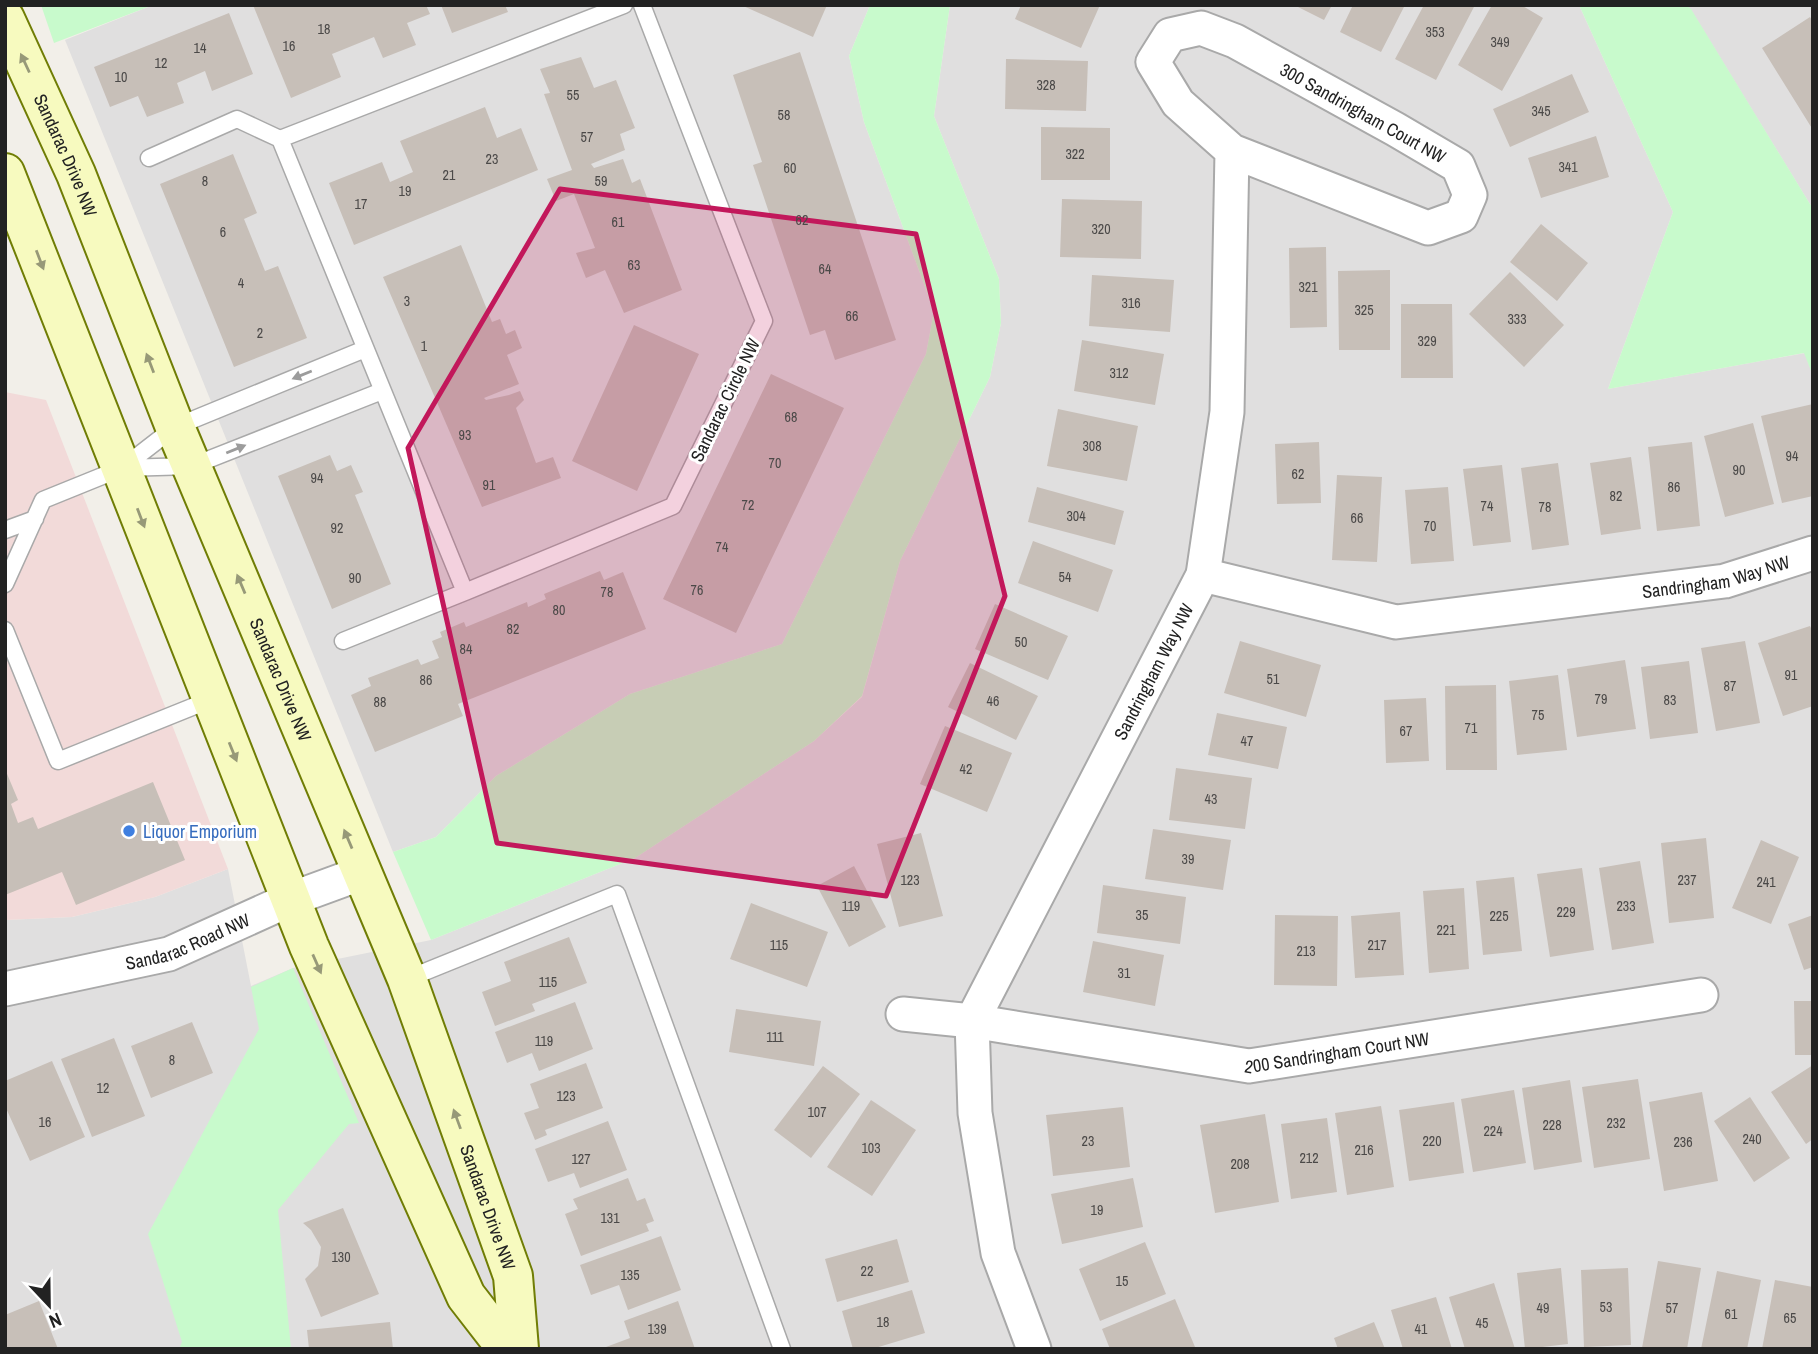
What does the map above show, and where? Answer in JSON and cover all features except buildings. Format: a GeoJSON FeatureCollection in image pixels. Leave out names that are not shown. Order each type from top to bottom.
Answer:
{"type":"FeatureCollection","features":[{"type":"Feature","properties":{"kind":"street","name":"Sandarac Drive NW"},"geometry":{"type":"LineString","coordinates":[[5,19],[76,174],[175,427],[407,979],[513,1276],[519,1349]]}},
{"type":"Feature","properties":{"kind":"street","name":"300 Sandringham Court NW"},"geometry":{"type":"LineString","coordinates":[[1201,28],[1235,41],[1395,128],[1458,166],[1470,195],[1461,216],[1428,228],[1232,151],[1178,103],[1153,62],[1170,35],[1201,28]]}},
{"type":"Feature","properties":{"kind":"street"},"geometry":{"type":"LineString","coordinates":[[1203,575],[1227,412],[1232,151]]}},
{"type":"Feature","properties":{"kind":"street"},"geometry":{"type":"LineString","coordinates":[[5,173],[309,946],[466,1296],[507,1349]]}},
{"type":"Feature","properties":{"kind":"street","name":"Sandringham Way NW"},"geometry":{"type":"LineString","coordinates":[[1034,1349],[998,1253],[975,1113],[972,1021],[1203,575],[1396,622],[1726,581],[1813,553]]}},
{"type":"Feature","properties":{"kind":"street","name":"Sandarac Road NW"},"geometry":{"type":"LineString","coordinates":[[5,989],[169,954],[291,899],[362,873]]}},
{"type":"Feature","properties":{"kind":"street","name":"200 Sandringham Court NW"},"geometry":{"type":"LineString","coordinates":[[903,1014],[972,1021],[1249,1066],[1701,995]]}},
{"type":"Feature","properties":{"kind":"lane"},"geometry":{"type":"LineString","coordinates":[[280,139],[624,5]]}},
{"type":"Feature","properties":{"kind":"lane","name":"Sandarac Circle NW"},"geometry":{"type":"LineString","coordinates":[[343,641],[673,506],[764,321],[642,5]]}},
{"type":"Feature","properties":{"kind":"lane"},"geometry":{"type":"LineString","coordinates":[[149,158],[237,119],[280,139],[465,592]]}},
{"type":"Feature","properties":{"kind":"lane"},"geometry":{"type":"LineString","coordinates":[[7,578],[43,499],[122,468],[175,427],[365,349]]}},
{"type":"Feature","properties":{"kind":"lane"},"geometry":{"type":"LineString","coordinates":[[122,468],[192,466],[382,391]]}},
{"type":"Feature","properties":{"kind":"lane"},"geometry":{"type":"LineString","coordinates":[[5,530],[36,519]]}},
{"type":"Feature","properties":{"kind":"lane"},"geometry":{"type":"LineString","coordinates":[[5,629],[58,761],[212,699]]}},
{"type":"Feature","properties":{"kind":"lane"},"geometry":{"type":"LineString","coordinates":[[407,979],[617,894],[782,1349]]}},
{"type":"Feature","properties":{"kind":"highlighted area"},"geometry":{"type":"Polygon","coordinates":[[[560,189],[916,234],[1005,596],[886,896],[497,843],[408,448],[560,189]]]}},
{"type":"Feature","properties":{"kind":"shaded area"},"geometry":{"type":"Polygon","coordinates":[[[153,5],[870,5],[849,56],[864,122],[934,311],[926,354],[782,644],[630,694],[496,776],[436,837],[393,852],[65,40],[153,5]]]}},
{"type":"Feature","properties":{"kind":"shaded area"},"geometry":{"type":"Polygon","coordinates":[[[950,5],[1579,5],[1673,212],[1608,389],[1805,353],[1813,376],[1813,1349],[5,1349],[5,920],[72,917],[155,897],[228,869],[251,986],[293,968],[431,940],[635,858],[814,741],[862,697],[900,561],[990,377],[1001,323],[999,279],[934,116],[950,5]]]}},
{"type":"Feature","properties":{"kind":"shaded area"},"geometry":{"type":"Polygon","coordinates":[[[1686,5],[1813,5],[1813,209],[1691,10],[1686,5]]]}},
{"type":"Feature","properties":{"kind":"shaded area"},"geometry":{"type":"Polygon","coordinates":[[[5,392],[46,400],[228,869],[155,897],[72,917],[5,920],[5,392]]]}},
{"type":"Feature","properties":{"kind":"green space"},"geometry":{"type":"Polygon","coordinates":[[[41,5],[153,5],[54,43],[41,5]]]}},
{"type":"Feature","properties":{"kind":"green space"},"geometry":{"type":"Polygon","coordinates":[[[870,5],[950,5],[934,116],[999,279],[1001,323],[990,377],[900,561],[862,696],[814,741],[635,858],[431,940],[393,852],[436,837],[496,776],[630,694],[782,644],[926,354],[934,311],[864,122],[849,56],[870,5]]]}},
{"type":"Feature","properties":{"kind":"green space"},"geometry":{"type":"Polygon","coordinates":[[[1579,5],[1686,5],[1691,9],[1813,209],[1813,376],[1804,353],[1608,389],[1673,212],[1579,5]]]}},
{"type":"Feature","properties":{"kind":"green space"},"geometry":{"type":"Polygon","coordinates":[[[293,968],[359,1123],[349,1124],[278,1210],[291,1349],[179,1349],[182,1342],[148,1234],[259,1029],[251,987],[293,968]]]}},
{"type":"Feature","properties":{"kind":"place","name":"Liquor Emporium"},"geometry":{"type":"Point","coordinates":[129,831]}}]}
